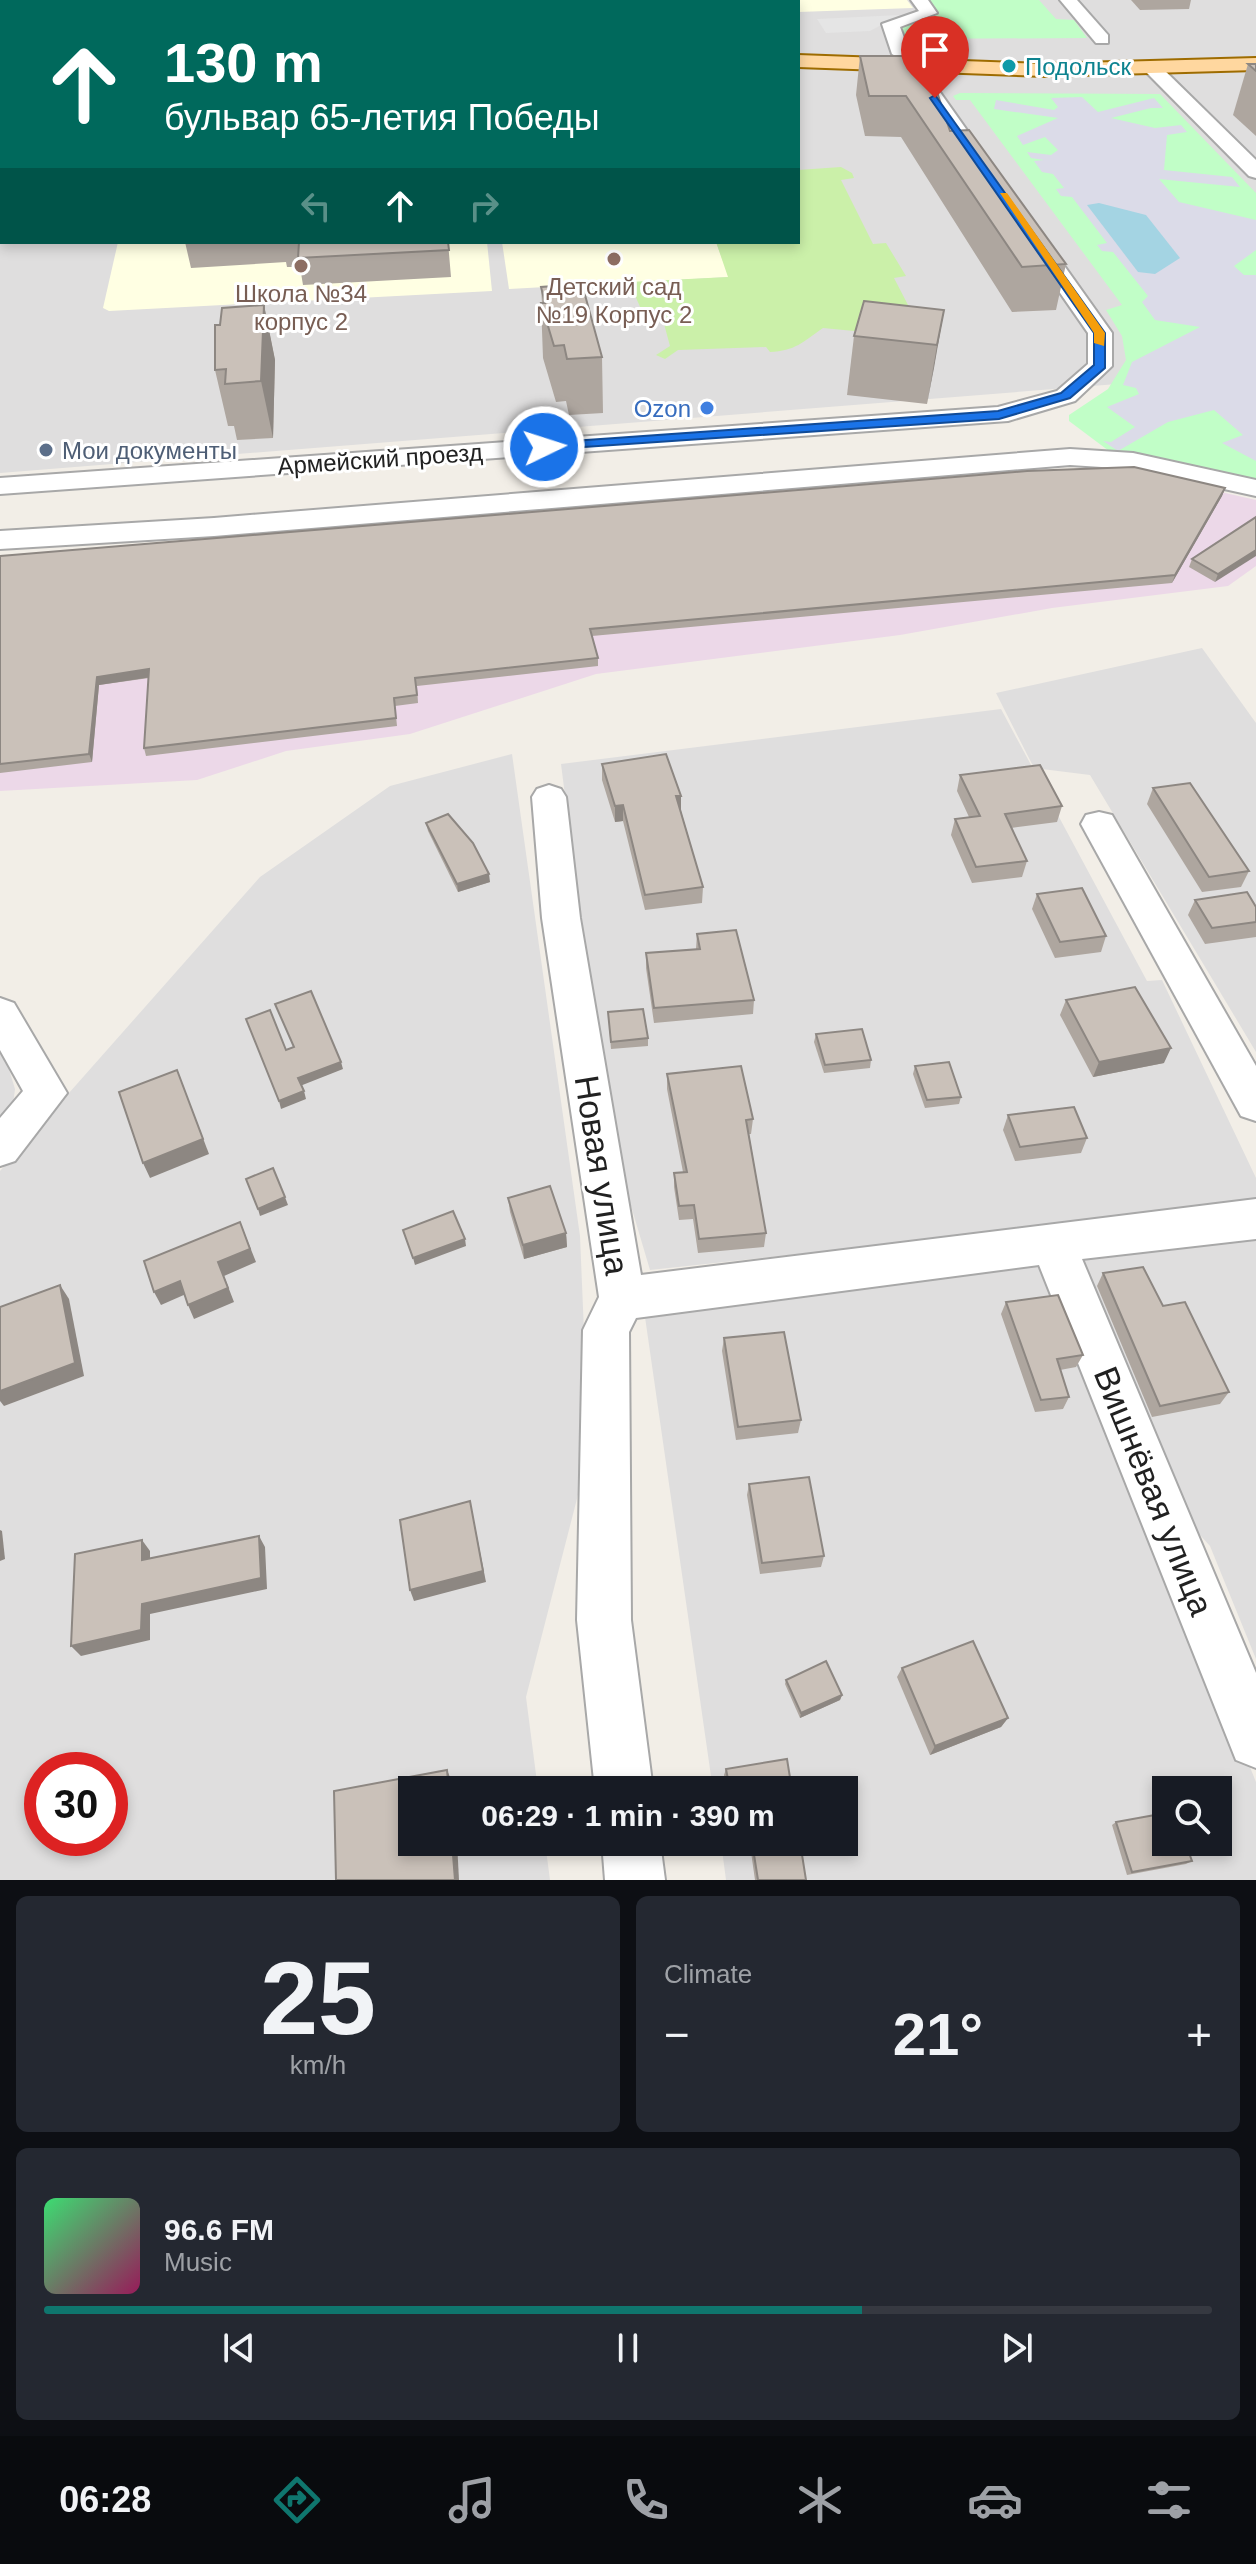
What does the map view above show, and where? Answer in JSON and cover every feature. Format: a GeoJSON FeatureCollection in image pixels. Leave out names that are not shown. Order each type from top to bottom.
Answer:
{"type":"FeatureCollection","features":[{"type":"Feature","properties":{"kind":"main road"},"geometry":{"type":"LineString","coordinates":[[800,51],[828,57],[908,61],[1153,69],[1256,51]]}},
{"type":"Feature","properties":{"kind":"main road"},"geometry":{"type":"LineString","coordinates":[[800,61],[828,57]]}},
{"type":"Feature","properties":{"kind":"main road"},"geometry":{"type":"LineString","coordinates":[[908,61],[1219,59],[1256,64]]}},
{"type":"Feature","properties":{"kind":"street"},"geometry":{"type":"LineString","coordinates":[[919,0],[929,13],[891,24],[908,61],[1002,194]]}},
{"type":"Feature","properties":{"kind":"street"},"geometry":{"type":"LineString","coordinates":[[1068,0],[1102,39]]}},
{"type":"Feature","properties":{"kind":"street"},"geometry":{"type":"LineString","coordinates":[[1153,69],[1256,172]]}},
{"type":"Feature","properties":{"kind":"street","name":"Армейский проезд"},"geometry":{"type":"LineString","coordinates":[[0,486],[999,415],[1066,396],[1100,366],[1100,333],[1019,218]]}},
{"type":"Feature","properties":{"kind":"street"},"geometry":{"type":"LineString","coordinates":[[0,540],[229,526],[1070,457],[1133,461],[1256,488]]}},
{"type":"Feature","properties":{"kind":"street","name":"Новая улица"},"geometry":{"type":"LineString","coordinates":[[549,797],[561,918],[622,1299],[606,1330],[604,1620],[622,1776]]}},
{"type":"Feature","properties":{"kind":"street"},"geometry":{"type":"LineString","coordinates":[[1099,824],[1256,1104]]}},
{"type":"Feature","properties":{"kind":"street"},"geometry":{"type":"LineString","coordinates":[[0,1014],[46,1093],[0,1148]]}},
{"type":"Feature","properties":{"kind":"street"},"geometry":{"type":"LineString","coordinates":[[622,1299],[1256,1219]]}},
{"type":"Feature","properties":{"kind":"street","name":"Вишнёвая улица"},"geometry":{"type":"LineString","coordinates":[[1053,1243],[1256,1740]]}},
{"type":"Feature","properties":{"kind":"street"},"geometry":{"type":"LineString","coordinates":[[632,1856],[635,1880]]}},
{"type":"Feature","properties":{"kind":"shaded area"},"geometry":{"type":"Polygon","coordinates":[[[800,0],[1256,0],[1256,373],[0,473],[0,244],[800,244],[800,0]]]}},
{"type":"Feature","properties":{"kind":"shaded area"},"geometry":{"type":"Polygon","coordinates":[[[800,0],[907,0],[913,8],[800,12],[800,0]]]}},
{"type":"Feature","properties":{"kind":"shaded area"},"geometry":{"type":"Polygon","coordinates":[[[900,15],[870,31],[826,33],[817,19],[900,15]]]}},
{"type":"Feature","properties":{"kind":"shaded area"},"geometry":{"type":"Polygon","coordinates":[[[1082,97],[1098,112],[1154,98],[1163,108],[1111,118],[1155,128],[1181,125],[1187,132],[1167,135],[1164,170],[1232,177],[1240,187],[1159,179],[1179,202],[1256,220],[1256,250],[1234,266],[1244,275],[1256,275],[1256,461],[1222,443],[1243,435],[1214,410],[1168,422],[1118,451],[1103,441],[1111,442],[1135,427],[1107,407],[1139,394],[1136,388],[1123,385],[1132,362],[1200,327],[1155,320],[1142,302],[1148,296],[1113,252],[1102,251],[1097,245],[1107,243],[1072,197],[1061,196],[1056,189],[1064,188],[1053,174],[1042,172],[1034,161],[1044,160],[1031,158],[1027,152],[1051,155],[1058,150],[1045,137],[1023,145],[1017,136],[1058,118],[994,109],[996,100],[1054,110],[1058,107],[1051,98],[1082,97]]]}},
{"type":"Feature","properties":{"kind":"shaded area","name":"Школа №34 корпус 2"},"geometry":{"type":"Polygon","coordinates":[[[118,244],[487,244],[492,291],[109,311],[103,308],[118,244]]]}},
{"type":"Feature","properties":{"kind":"shaded area","name":"Детский сад №19 Корпус 2"},"geometry":{"type":"Polygon","coordinates":[[[502,244],[717,244],[729,277],[509,289],[502,244]]]}},
{"type":"Feature","properties":{"kind":"shaded area"},"geometry":{"type":"Polygon","coordinates":[[[1124,470],[1256,500],[1256,566],[1228,586],[1052,608],[900,635],[596,674],[410,734],[286,751],[197,780],[0,791],[0,557],[1124,470]]]}},
{"type":"Feature","properties":{"kind":"shaded area"},"geometry":{"type":"Polygon","coordinates":[[[1202,648],[1256,723],[1256,1052],[1090,775],[1034,768],[996,693],[1202,648]]]}},
{"type":"Feature","properties":{"kind":"shaded area"},"geometry":{"type":"Polygon","coordinates":[[[1001,709],[1147,981],[1162,980],[1256,1178],[1256,1205],[650,1270],[607,1125],[561,764],[1001,709]]]}},
{"type":"Feature","properties":{"kind":"shaded area"},"geometry":{"type":"Polygon","coordinates":[[[512,754],[580,1236],[589,1452],[526,1697],[536,1776],[398,1776],[398,1856],[547,1856],[550,1880],[0,1880],[0,1171],[260,877],[390,786],[512,754]]]}},
{"type":"Feature","properties":{"kind":"shaded area"},"geometry":{"type":"Polygon","coordinates":[[[0,1040],[15,1089],[12,1112],[0,1126],[0,1040]]]}},
{"type":"Feature","properties":{"kind":"shaded area"},"geometry":{"type":"Polygon","coordinates":[[[1256,1240],[1256,1659],[1210,1546],[1182,1515],[1073,1258],[1256,1240]]]}},
{"type":"Feature","properties":{"kind":"shaded area"},"geometry":{"type":"Polygon","coordinates":[[[1045,1260],[1256,1782],[1256,1880],[726,1880],[723,1856],[858,1856],[858,1776],[711,1776],[644,1310],[1045,1260]]]}},
{"type":"Feature","properties":{"kind":"green space"},"geometry":{"type":"Polygon","coordinates":[[[922,0],[1039,0],[1056,19],[1074,20],[1087,38],[900,39],[891,25],[939,23],[922,0]]]}},
{"type":"Feature","properties":{"kind":"green space"},"geometry":{"type":"Polygon","coordinates":[[[960,93],[1160,94],[1256,193],[1256,483],[1109,451],[1069,421],[1069,415],[1108,389],[1126,360],[1122,336],[1106,310],[1122,305],[970,100],[956,100],[953,96],[960,93]]]}},
{"type":"Feature","properties":{"kind":"green space"},"geometry":{"type":"Polygon","coordinates":[[[841,167],[852,173],[854,178],[841,180],[873,244],[886,243],[906,276],[894,278],[920,328],[906,336],[823,328],[786,350],[770,352],[766,347],[678,350],[665,359],[656,355],[670,346],[660,309],[641,309],[629,282],[728,277],[717,244],[800,244],[800,170],[841,167]]]}},
{"type":"Feature","properties":{"kind":"water"},"geometry":{"type":"Polygon","coordinates":[[[1099,203],[1146,215],[1180,258],[1155,274],[1138,272],[1087,205],[1099,203]]]}},
{"type":"Feature","properties":{"kind":"building"},"geometry":{"type":"Polygon","coordinates":[[[860,56],[925,56],[950,131],[969,130],[1066,264],[1022,267],[906,96],[869,96],[860,56]]]}},
{"type":"Feature","properties":{"kind":"building"},"geometry":{"type":"Polygon","coordinates":[[[299,244],[448,244],[449,250],[298,258],[299,244]]]}},
{"type":"Feature","properties":{"kind":"building"},"geometry":{"type":"Polygon","coordinates":[[[582,284],[602,357],[567,359],[564,345],[554,346],[541,303],[545,303],[541,287],[582,284]]]}},
{"type":"Feature","properties":{"kind":"building"},"geometry":{"type":"Polygon","coordinates":[[[864,301],[944,310],[937,345],[854,336],[864,301]]]}},
{"type":"Feature","properties":{"kind":"building"},"geometry":{"type":"Polygon","coordinates":[[[264,305],[261,381],[225,384],[226,369],[215,370],[215,325],[220,325],[222,308],[264,305]]]}},
{"type":"Feature","properties":{"kind":"building"},"geometry":{"type":"Polygon","coordinates":[[[1134,467],[1225,488],[1175,575],[590,629],[598,658],[415,678],[417,695],[394,698],[396,718],[144,748],[149,669],[97,677],[89,754],[0,764],[0,556],[1027,471],[1134,467]]]}},
{"type":"Feature","properties":{"kind":"building"},"geometry":{"type":"Polygon","coordinates":[[[1256,517],[1256,550],[1218,574],[1192,559],[1256,517]]]}},
{"type":"Feature","properties":{"kind":"building"},"geometry":{"type":"Polygon","coordinates":[[[666,754],[681,796],[676,796],[703,887],[645,895],[623,805],[615,806],[602,764],[666,754]]]}},
{"type":"Feature","properties":{"kind":"building"},"geometry":{"type":"Polygon","coordinates":[[[1040,765],[1062,806],[1005,814],[1027,861],[976,867],[955,819],[980,816],[960,775],[1040,765]]]}},
{"type":"Feature","properties":{"kind":"building"},"geometry":{"type":"Polygon","coordinates":[[[1190,783],[1249,871],[1209,877],[1153,788],[1190,783]]]}},
{"type":"Feature","properties":{"kind":"building"},"geometry":{"type":"Polygon","coordinates":[[[448,814],[473,843],[489,874],[457,884],[426,823],[448,814]]]}},
{"type":"Feature","properties":{"kind":"building"},"geometry":{"type":"Polygon","coordinates":[[[1082,888],[1106,936],[1060,942],[1037,894],[1082,888]]]}},
{"type":"Feature","properties":{"kind":"building"},"geometry":{"type":"Polygon","coordinates":[[[1247,892],[1256,907],[1256,922],[1212,928],[1195,900],[1247,892]]]}},
{"type":"Feature","properties":{"kind":"building"},"geometry":{"type":"Polygon","coordinates":[[[736,930],[754,1000],[654,1008],[646,953],[700,949],[697,934],[736,930]]]}},
{"type":"Feature","properties":{"kind":"building"},"geometry":{"type":"Polygon","coordinates":[[[1135,987],[1171,1048],[1099,1062],[1066,1000],[1135,987]]]}},
{"type":"Feature","properties":{"kind":"building"},"geometry":{"type":"Polygon","coordinates":[[[311,991],[341,1062],[298,1078],[304,1091],[279,1101],[246,1019],[270,1010],[286,1050],[294,1047],[275,1004],[311,991]]]}},
{"type":"Feature","properties":{"kind":"building"},"geometry":{"type":"Polygon","coordinates":[[[643,1009],[648,1038],[611,1042],[608,1012],[643,1009]]]}},
{"type":"Feature","properties":{"kind":"building"},"geometry":{"type":"Polygon","coordinates":[[[862,1029],[871,1060],[825,1065],[816,1034],[862,1029]]]}},
{"type":"Feature","properties":{"kind":"building"},"geometry":{"type":"Polygon","coordinates":[[[949,1062],[961,1097],[927,1100],[915,1066],[949,1062]]]}},
{"type":"Feature","properties":{"kind":"building"},"geometry":{"type":"Polygon","coordinates":[[[741,1066],[753,1119],[746,1120],[766,1233],[699,1239],[694,1205],[679,1206],[674,1173],[687,1172],[667,1074],[741,1066]]]}},
{"type":"Feature","properties":{"kind":"building"},"geometry":{"type":"Polygon","coordinates":[[[177,1070],[203,1139],[143,1163],[119,1092],[177,1070]]]}},
{"type":"Feature","properties":{"kind":"building"},"geometry":{"type":"Polygon","coordinates":[[[1074,1107],[1087,1138],[1020,1147],[1008,1115],[1074,1107]]]}},
{"type":"Feature","properties":{"kind":"building"},"geometry":{"type":"Polygon","coordinates":[[[273,1168],[285,1197],[258,1209],[246,1179],[273,1168]]]}},
{"type":"Feature","properties":{"kind":"building"},"geometry":{"type":"Polygon","coordinates":[[[550,1186],[566,1233],[523,1245],[508,1198],[550,1186]]]}},
{"type":"Feature","properties":{"kind":"building"},"geometry":{"type":"Polygon","coordinates":[[[453,1211],[465,1239],[413,1258],[403,1230],[453,1211]]]}},
{"type":"Feature","properties":{"kind":"building"},"geometry":{"type":"Polygon","coordinates":[[[240,1222],[250,1249],[218,1262],[228,1288],[188,1305],[180,1281],[154,1292],[144,1261],[240,1222]]]}},
{"type":"Feature","properties":{"kind":"building"},"geometry":{"type":"Polygon","coordinates":[[[1143,1267],[1163,1306],[1185,1302],[1229,1392],[1160,1406],[1103,1273],[1143,1267]]]}},
{"type":"Feature","properties":{"kind":"building"},"geometry":{"type":"Polygon","coordinates":[[[60,1285],[75,1363],[0,1391],[0,1307],[60,1285]]]}},
{"type":"Feature","properties":{"kind":"building"},"geometry":{"type":"Polygon","coordinates":[[[1058,1295],[1083,1355],[1057,1359],[1069,1397],[1041,1400],[1006,1302],[1058,1295]]]}},
{"type":"Feature","properties":{"kind":"building"},"geometry":{"type":"Polygon","coordinates":[[[784,1332],[801,1420],[738,1427],[724,1338],[784,1332]]]}},
{"type":"Feature","properties":{"kind":"building"},"geometry":{"type":"Polygon","coordinates":[[[809,1477],[824,1556],[762,1563],[749,1484],[809,1477]]]}},
{"type":"Feature","properties":{"kind":"building"},"geometry":{"type":"Polygon","coordinates":[[[470,1501],[483,1571],[410,1590],[400,1520],[470,1501]]]}},
{"type":"Feature","properties":{"kind":"building"},"geometry":{"type":"Polygon","coordinates":[[[259,1536],[261,1578],[142,1604],[141,1630],[71,1646],[75,1554],[142,1540],[142,1560],[259,1536]]]}},
{"type":"Feature","properties":{"kind":"building"},"geometry":{"type":"Polygon","coordinates":[[[973,1641],[1008,1718],[935,1746],[902,1668],[973,1641]]]}},
{"type":"Feature","properties":{"kind":"building"},"geometry":{"type":"Polygon","coordinates":[[[826,1661],[842,1695],[801,1713],[786,1680],[826,1661]]]}},
{"type":"Feature","properties":{"kind":"building"},"geometry":{"type":"Polygon","coordinates":[[[787,1759],[790,1776],[727,1776],[726,1769],[787,1759]]]}},
{"type":"Feature","properties":{"kind":"building"},"geometry":{"type":"Polygon","coordinates":[[[447,1770],[448,1776],[415,1776],[447,1770]]]}},
{"type":"Feature","properties":{"kind":"building"},"geometry":{"type":"Polygon","coordinates":[[[398,1779],[398,1856],[453,1856],[455,1880],[336,1880],[334,1791],[398,1779]]]}},
{"type":"Feature","properties":{"kind":"building"},"geometry":{"type":"Polygon","coordinates":[[[1152,1816],[1152,1856],[1190,1856],[1192,1861],[1132,1872],[1116,1822],[1152,1816]]]}},
{"type":"Feature","properties":{"kind":"building"},"geometry":{"type":"Polygon","coordinates":[[[754,1856],[802,1856],[806,1880],[758,1880],[754,1856]]]}},
{"type":"Feature","properties":{"kind":"slow traffic"},"geometry":{"type":"LineString","coordinates":[[1003,196],[1100,333],[1100,343]]}},
{"type":"Feature","properties":{"kind":"place","name":"Подольск"},"geometry":{"type":"Point","coordinates":[1009,66]}},
{"type":"Feature","properties":{"kind":"place","name":"Детский сад №19 Корпус 2"},"geometry":{"type":"Point","coordinates":[614,259]}},
{"type":"Feature","properties":{"kind":"place","name":"Школа №34 корпус 2"},"geometry":{"type":"Point","coordinates":[301,266]}},
{"type":"Feature","properties":{"kind":"place","name":"Ozon"},"geometry":{"type":"Point","coordinates":[707,408]}},
{"type":"Feature","properties":{"kind":"place","name":"Мои документы"},"geometry":{"type":"Point","coordinates":[46,450]}},
{"type":"Feature","properties":{"kind":"route"},"geometry":{"type":"LineString","coordinates":[[544,447],[999,415],[1066,396],[1100,366],[1100,333],[935,98]]}}]}
